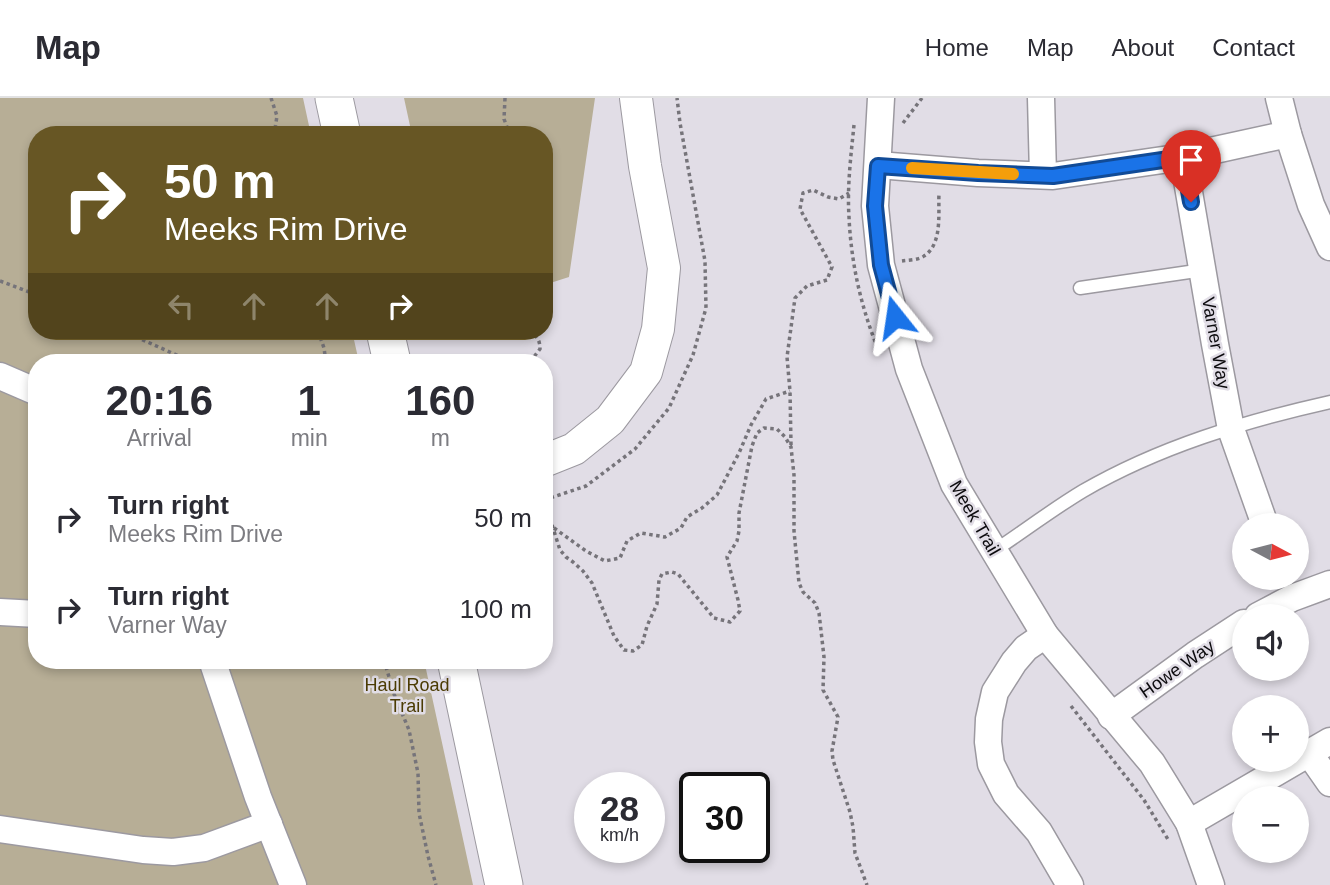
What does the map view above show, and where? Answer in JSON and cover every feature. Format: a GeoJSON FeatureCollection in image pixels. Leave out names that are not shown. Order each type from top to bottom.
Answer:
{"type":"FeatureCollection","features":[{"type":"Feature","properties":{"kind":"main road"},"geometry":{"type":"LineString","coordinates":[[334,98],[340,126]]}},
{"type":"Feature","properties":{"kind":"main road"},"geometry":{"type":"LineString","coordinates":[[458,669],[504,885]]}},
{"type":"Feature","properties":{"kind":"street"},"geometry":{"type":"LineString","coordinates":[[553,457],[574,449],[610,420],[646,372],[658,329],[664,268],[645,166],[636,98]]}},
{"type":"Feature","properties":{"kind":"street","name":"Meek Trail"},"geometry":{"type":"LineString","coordinates":[[881,98],[875,206],[881,265],[909,369],[954,484],[1045,635],[1152,763],[1189,822],[1211,885]]}},
{"type":"Feature","properties":{"kind":"street"},"geometry":{"type":"LineString","coordinates":[[1041,98],[1043,175]]}},
{"type":"Feature","properties":{"kind":"street"},"geometry":{"type":"LineString","coordinates":[[1279,98],[1311,205],[1330,247]]}},
{"type":"Feature","properties":{"kind":"street"},"geometry":{"type":"LineString","coordinates":[[878,166],[1053,176],[1183,157],[1288,134]]}},
{"type":"Feature","properties":{"kind":"street","name":"Varner Way"},"geometry":{"type":"LineString","coordinates":[[1183,157],[1231,429],[1261,513]]}},
{"type":"Feature","properties":{"kind":"street"},"geometry":{"type":"LineString","coordinates":[[0,376],[28,388]]}},
{"type":"Feature","properties":{"kind":"street"},"geometry":{"type":"LineString","coordinates":[[1309,586],[1330,584]]}},
{"type":"Feature","properties":{"kind":"street"},"geometry":{"type":"LineString","coordinates":[[1271,604],[1287,590]]}},
{"type":"Feature","properties":{"kind":"street"},"geometry":{"type":"LineString","coordinates":[[0,612],[28,614]]}},
{"type":"Feature","properties":{"kind":"street","name":"Howe Way"},"geometry":{"type":"LineString","coordinates":[[1111,716],[1232,631]]}},
{"type":"Feature","properties":{"kind":"street"},"geometry":{"type":"LineString","coordinates":[[1045,635],[1026,648],[995,692],[989,719],[988,742],[991,764],[1006,794],[1039,832],[1070,885]]}},
{"type":"Feature","properties":{"kind":"street"},"geometry":{"type":"LineString","coordinates":[[215,669],[258,797],[293,885]]}},
{"type":"Feature","properties":{"kind":"street"},"geometry":{"type":"LineString","coordinates":[[1189,822],[1320,747],[1330,783]]}},
{"type":"Feature","properties":{"kind":"street"},"geometry":{"type":"LineString","coordinates":[[0,829],[173,852],[204,848],[269,824]]}},
{"type":"Feature","properties":{"kind":"lane"},"geometry":{"type":"LineString","coordinates":[[1080,288],[1203,270]]}},
{"type":"Feature","properties":{"kind":"lane"},"geometry":{"type":"LineString","coordinates":[[994,551],[1082,492],[1126,469],[1177,447],[1231,429],[1281,413],[1330,402]]}},
{"type":"Feature","properties":{"kind":"path"},"geometry":{"type":"LineString","coordinates":[[271,98],[276,116],[275,126]]}},
{"type":"Feature","properties":{"kind":"path"},"geometry":{"type":"LineString","coordinates":[[505,98],[504,119],[507,126]]}},
{"type":"Feature","properties":{"kind":"path"},"geometry":{"type":"LineString","coordinates":[[881,265],[923,258],[931,250],[937,239],[938,170]]}},
{"type":"Feature","properties":{"kind":"path"},"geometry":{"type":"LineString","coordinates":[[850,193],[839,200],[813,190],[803,193],[800,209],[832,267],[827,280],[807,286],[795,298],[787,357],[797,570],[803,592],[815,603],[819,613],[824,657],[823,690],[838,717],[833,760],[850,812],[855,853],[867,885]]}},
{"type":"Feature","properties":{"kind":"path"},"geometry":{"type":"LineString","coordinates":[[0,282],[28,292]]}},
{"type":"Feature","properties":{"kind":"path"},"geometry":{"type":"LineString","coordinates":[[143,340],[174,354]]}},
{"type":"Feature","properties":{"kind":"path"},"geometry":{"type":"LineString","coordinates":[[554,528],[605,561],[620,558],[626,541],[641,533],[665,537],[681,528],[687,517],[717,495],[766,399],[790,391]]}},
{"type":"Feature","properties":{"kind":"path"},"geometry":{"type":"LineString","coordinates":[[554,528],[560,550],[592,583],[614,636],[624,649],[633,651],[642,645],[657,604],[662,574],[678,574],[714,618],[730,622],[740,611],[727,557],[737,541],[739,513],[752,446],[757,433],[764,428],[777,429],[791,447]]}},
{"type":"Feature","properties":{"kind":"path"},"geometry":{"type":"LineString","coordinates":[[387,669],[410,730],[418,773],[419,813],[436,885]]}},
{"type":"Feature","properties":{"kind":"green space","name":"Haul Road Trail"},"geometry":{"type":"Polygon","coordinates":[[[0,98],[303,98],[309,126],[28,126],[28,340],[354,340],[357,354],[28,354],[28,669],[426,669],[473,885],[0,885],[0,98]]]}},
{"type":"Feature","properties":{"kind":"green space"},"geometry":{"type":"Polygon","coordinates":[[[404,98],[595,98],[569,277],[553,282],[553,126],[410,126],[404,98]]]}},
{"type":"Feature","properties":{"kind":"slow traffic"},"geometry":{"type":"LineString","coordinates":[[912,168],[1013,174]]}},
{"type":"Feature","properties":{"kind":"route"},"geometry":{"type":"LineString","coordinates":[[895,317],[881,265],[875,206],[878,166],[1053,176],[1183,157],[1191,202]]}}]}
